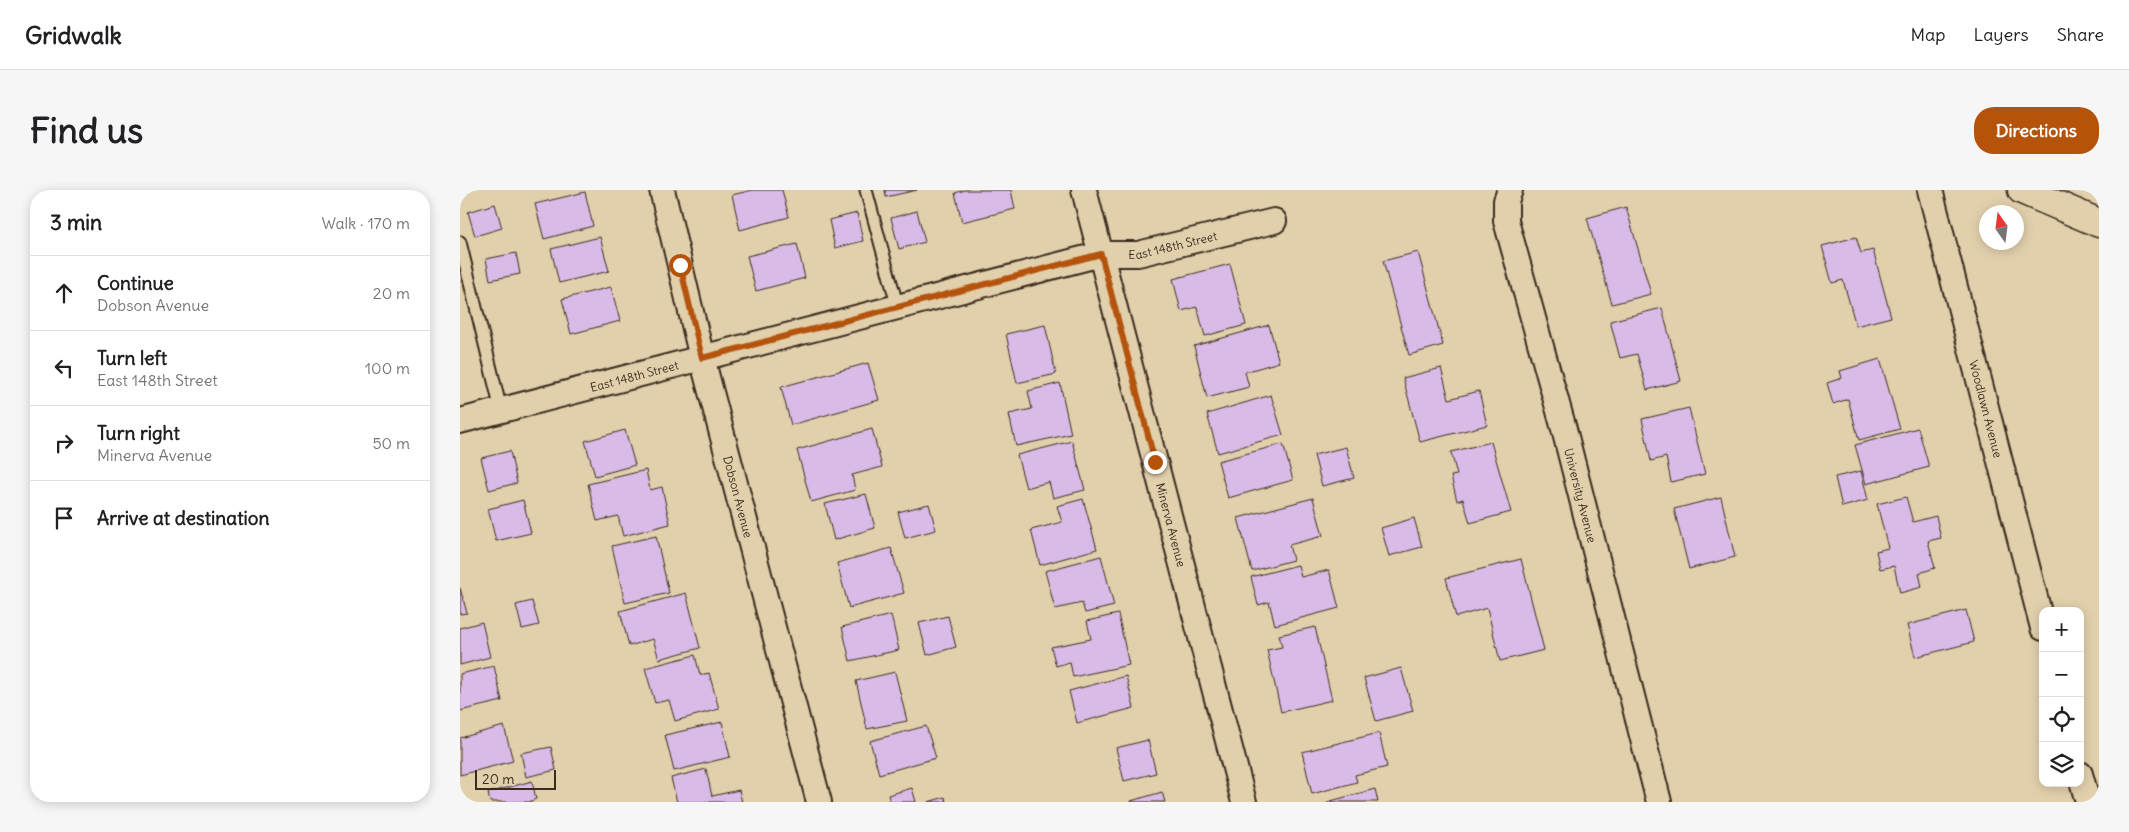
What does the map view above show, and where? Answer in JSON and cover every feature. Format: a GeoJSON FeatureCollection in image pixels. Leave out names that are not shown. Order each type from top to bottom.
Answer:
{"type":"FeatureCollection","features":[{"type":"Feature","properties":{"kind":"street","name":"Dobson Avenue"},"geometry":{"type":"LineString","coordinates":[[662,190],[702,358],[819,802]]}},
{"type":"Feature","properties":{"kind":"street","name":"Minerva Avenue"},"geometry":{"type":"LineString","coordinates":[[1084,190],[1244,802]]}},
{"type":"Feature","properties":{"kind":"street","name":"University Avenue"},"geometry":{"type":"LineString","coordinates":[[1510,190],[1506,201],[1506,221],[1564,428],[1659,802]]}},
{"type":"Feature","properties":{"kind":"street","name":"Woodlawn Avenue"},"geometry":{"type":"LineString","coordinates":[[1930,190],[2039,612]]}},
{"type":"Feature","properties":{"kind":"street"},"geometry":{"type":"LineString","coordinates":[[2022,190],[2099,223]]}},
{"type":"Feature","properties":{"kind":"street","name":"East 148th Street"},"geometry":{"type":"LineString","coordinates":[[460,420],[1101,254],[1138,254],[1274,221]]}},
{"type":"Feature","properties":{"kind":"street"},"geometry":{"type":"LineString","coordinates":[[2084,787],[2088,802]]}},
{"type":"Feature","properties":{"kind":"lane"},"geometry":{"type":"LineString","coordinates":[[866,190],[898,308]]}},
{"type":"Feature","properties":{"kind":"lane"},"geometry":{"type":"LineString","coordinates":[[460,242],[501,410]]}},
{"type":"Feature","properties":{"kind":"building"},"geometry":{"type":"Polygon","coordinates":[[[753,190],[782,190],[789,217],[740,230],[732,195],[753,190]]]}},
{"type":"Feature","properties":{"kind":"building"},"geometry":{"type":"Polygon","coordinates":[[[885,190],[917,190],[886,197],[885,190]]]}},
{"type":"Feature","properties":{"kind":"building"},"geometry":{"type":"Polygon","coordinates":[[[965,190],[1011,190],[1015,209],[962,222],[955,193],[965,190]]]}},
{"type":"Feature","properties":{"kind":"building"},"geometry":{"type":"Polygon","coordinates":[[[585,192],[593,226],[544,239],[535,204],[585,192]]]}},
{"type":"Feature","properties":{"kind":"building"},"geometry":{"type":"Polygon","coordinates":[[[495,204],[502,228],[475,236],[468,212],[495,204]]]}},
{"type":"Feature","properties":{"kind":"building"},"geometry":{"type":"Polygon","coordinates":[[[1626,207],[1651,294],[1612,304],[1587,218],[1626,207]]]}},
{"type":"Feature","properties":{"kind":"building"},"geometry":{"type":"Polygon","coordinates":[[[917,211],[925,242],[899,249],[891,218],[917,211]]]}},
{"type":"Feature","properties":{"kind":"building"},"geometry":{"type":"Polygon","coordinates":[[[857,213],[863,241],[835,248],[829,220],[857,213]]]}},
{"type":"Feature","properties":{"kind":"building"},"geometry":{"type":"Polygon","coordinates":[[[600,237],[609,271],[559,283],[551,249],[600,237]]]}},
{"type":"Feature","properties":{"kind":"building"},"geometry":{"type":"Polygon","coordinates":[[[1856,237],[1861,253],[1873,250],[1891,317],[1856,326],[1843,280],[1832,283],[1822,246],[1856,237]]]}},
{"type":"Feature","properties":{"kind":"building"},"geometry":{"type":"Polygon","coordinates":[[[797,244],[805,278],[756,291],[747,256],[797,244]]]}},
{"type":"Feature","properties":{"kind":"building"},"geometry":{"type":"Polygon","coordinates":[[[1418,252],[1443,345],[1409,355],[1383,261],[1418,252]]]}},
{"type":"Feature","properties":{"kind":"building"},"geometry":{"type":"Polygon","coordinates":[[[516,253],[520,274],[490,280],[486,259],[516,253]]]}},
{"type":"Feature","properties":{"kind":"building"},"geometry":{"type":"Polygon","coordinates":[[[1230,264],[1246,325],[1205,336],[1197,307],[1181,311],[1173,279],[1230,264]]]}},
{"type":"Feature","properties":{"kind":"building"},"geometry":{"type":"Polygon","coordinates":[[[611,287],[620,321],[571,334],[562,299],[611,287]]]}},
{"type":"Feature","properties":{"kind":"building"},"geometry":{"type":"Polygon","coordinates":[[[1662,308],[1681,381],[1647,390],[1637,354],[1620,358],[1610,321],[1662,308]]]}},
{"type":"Feature","properties":{"kind":"building"},"geometry":{"type":"Polygon","coordinates":[[[1045,325],[1056,374],[1017,383],[1006,334],[1045,325]]]}},
{"type":"Feature","properties":{"kind":"building"},"geometry":{"type":"Polygon","coordinates":[[[1269,325],[1279,362],[1245,372],[1249,387],[1207,398],[1194,346],[1269,325]]]}},
{"type":"Feature","properties":{"kind":"building"},"geometry":{"type":"Polygon","coordinates":[[[1880,359],[1900,429],[1859,440],[1848,399],[1833,404],[1827,383],[1842,378],[1840,371],[1880,359]]]}},
{"type":"Feature","properties":{"kind":"building"},"geometry":{"type":"Polygon","coordinates":[[[868,363],[879,400],[791,425],[781,387],[868,363]]]}},
{"type":"Feature","properties":{"kind":"building"},"geometry":{"type":"Polygon","coordinates":[[[1441,368],[1449,399],[1479,391],[1487,425],[1420,442],[1403,378],[1441,368]]]}},
{"type":"Feature","properties":{"kind":"building"},"geometry":{"type":"Polygon","coordinates":[[[1060,383],[1071,434],[1016,446],[1009,414],[1032,409],[1028,391],[1060,383]]]}},
{"type":"Feature","properties":{"kind":"building"},"geometry":{"type":"Polygon","coordinates":[[[1271,395],[1283,435],[1218,453],[1207,414],[1271,395]]]}},
{"type":"Feature","properties":{"kind":"building"},"geometry":{"type":"Polygon","coordinates":[[[1689,408],[1705,474],[1671,482],[1666,457],[1651,461],[1642,419],[1689,408]]]}},
{"type":"Feature","properties":{"kind":"building"},"geometry":{"type":"Polygon","coordinates":[[[1918,428],[1929,467],[1866,484],[1855,445],[1918,428]]]}},
{"type":"Feature","properties":{"kind":"building"},"geometry":{"type":"Polygon","coordinates":[[[872,429],[882,467],[852,475],[855,490],[811,502],[797,450],[872,429]]]}},
{"type":"Feature","properties":{"kind":"building"},"geometry":{"type":"Polygon","coordinates":[[[625,430],[635,465],[595,476],[585,441],[625,430]]]}},
{"type":"Feature","properties":{"kind":"building"},"geometry":{"type":"Polygon","coordinates":[[[1072,441],[1085,490],[1053,498],[1049,482],[1026,488],[1017,455],[1072,441]]]}},
{"type":"Feature","properties":{"kind":"building"},"geometry":{"type":"Polygon","coordinates":[[[1491,442],[1511,512],[1470,523],[1463,499],[1457,501],[1451,476],[1457,475],[1451,452],[1491,442]]]}},
{"type":"Feature","properties":{"kind":"building"},"geometry":{"type":"Polygon","coordinates":[[[1283,444],[1293,480],[1228,498],[1218,461],[1283,444]]]}},
{"type":"Feature","properties":{"kind":"building"},"geometry":{"type":"Polygon","coordinates":[[[1346,447],[1354,478],[1322,486],[1314,455],[1346,447]]]}},
{"type":"Feature","properties":{"kind":"building"},"geometry":{"type":"Polygon","coordinates":[[[510,451],[517,483],[489,490],[481,458],[510,451]]]}},
{"type":"Feature","properties":{"kind":"building"},"geometry":{"type":"Polygon","coordinates":[[[646,470],[650,490],[662,487],[670,524],[623,536],[618,516],[597,521],[588,484],[646,470]]]}},
{"type":"Feature","properties":{"kind":"building"},"geometry":{"type":"Polygon","coordinates":[[[1861,471],[1868,500],[1842,507],[1835,477],[1861,471]]]}},
{"type":"Feature","properties":{"kind":"building"},"geometry":{"type":"Polygon","coordinates":[[[866,494],[875,528],[834,540],[825,504],[866,494]]]}},
{"type":"Feature","properties":{"kind":"building"},"geometry":{"type":"Polygon","coordinates":[[[1721,497],[1735,557],[1689,569],[1674,509],[1721,497]]]}},
{"type":"Feature","properties":{"kind":"building"},"geometry":{"type":"Polygon","coordinates":[[[1906,497],[1913,522],[1936,516],[1941,538],[1928,541],[1935,568],[1919,573],[1922,587],[1900,593],[1894,566],[1880,569],[1876,551],[1888,548],[1877,504],[1906,497]]]}},
{"type":"Feature","properties":{"kind":"building"},"geometry":{"type":"Polygon","coordinates":[[[1313,498],[1323,536],[1289,545],[1293,560],[1252,571],[1238,518],[1313,498]]]}},
{"type":"Feature","properties":{"kind":"building"},"geometry":{"type":"Polygon","coordinates":[[[1083,499],[1097,549],[1040,565],[1031,530],[1062,522],[1057,506],[1083,499]]]}},
{"type":"Feature","properties":{"kind":"building"},"geometry":{"type":"Polygon","coordinates":[[[523,500],[531,533],[496,541],[488,509],[523,500]]]}},
{"type":"Feature","properties":{"kind":"building"},"geometry":{"type":"Polygon","coordinates":[[[929,504],[936,530],[905,538],[898,512],[929,504]]]}},
{"type":"Feature","properties":{"kind":"building"},"geometry":{"type":"Polygon","coordinates":[[[1414,518],[1422,547],[1389,556],[1381,528],[1414,518]]]}},
{"type":"Feature","properties":{"kind":"building"},"geometry":{"type":"Polygon","coordinates":[[[656,536],[669,593],[625,603],[612,546],[656,536]]]}},
{"type":"Feature","properties":{"kind":"building"},"geometry":{"type":"Polygon","coordinates":[[[891,548],[904,593],[849,608],[837,563],[891,548]]]}},
{"type":"Feature","properties":{"kind":"building"},"geometry":{"type":"Polygon","coordinates":[[[1101,556],[1114,606],[1085,613],[1082,603],[1055,609],[1045,571],[1101,556]]]}},
{"type":"Feature","properties":{"kind":"building"},"geometry":{"type":"Polygon","coordinates":[[[1521,559],[1544,650],[1500,661],[1487,608],[1456,617],[1446,578],[1521,559]]]}},
{"type":"Feature","properties":{"kind":"building"},"geometry":{"type":"Polygon","coordinates":[[[1298,565],[1301,577],[1329,570],[1339,608],[1275,625],[1269,602],[1258,605],[1251,577],[1298,565]]]}},
{"type":"Feature","properties":{"kind":"building"},"geometry":{"type":"Polygon","coordinates":[[[460,588],[467,613],[460,614],[460,588]]]}},
{"type":"Feature","properties":{"kind":"building"},"geometry":{"type":"Polygon","coordinates":[[[686,593],[700,648],[659,659],[653,639],[629,646],[620,611],[686,593]]]}},
{"type":"Feature","properties":{"kind":"building"},"geometry":{"type":"Polygon","coordinates":[[[532,601],[539,625],[522,629],[516,605],[532,601]]]}},
{"type":"Feature","properties":{"kind":"building"},"geometry":{"type":"Polygon","coordinates":[[[1966,610],[1974,642],[1915,657],[1907,625],[1966,610]]]}},
{"type":"Feature","properties":{"kind":"building"},"geometry":{"type":"Polygon","coordinates":[[[1118,614],[1129,665],[1073,677],[1070,662],[1056,666],[1051,647],[1091,639],[1087,621],[1118,614]]]}},
{"type":"Feature","properties":{"kind":"building"},"geometry":{"type":"Polygon","coordinates":[[[891,615],[899,650],[850,661],[842,627],[891,615]]]}},
{"type":"Feature","properties":{"kind":"building"},"geometry":{"type":"Polygon","coordinates":[[[948,616],[956,647],[927,655],[919,623],[948,616]]]}},
{"type":"Feature","properties":{"kind":"building"},"geometry":{"type":"Polygon","coordinates":[[[482,622],[490,657],[460,665],[460,628],[482,622]]]}},
{"type":"Feature","properties":{"kind":"building"},"geometry":{"type":"Polygon","coordinates":[[[1315,627],[1332,700],[1281,712],[1267,650],[1282,647],[1279,635],[1315,627]]]}},
{"type":"Feature","properties":{"kind":"building"},"geometry":{"type":"Polygon","coordinates":[[[695,655],[700,675],[709,673],[719,709],[675,721],[669,700],[655,703],[645,668],[695,655]]]}},
{"type":"Feature","properties":{"kind":"building"},"geometry":{"type":"Polygon","coordinates":[[[494,666],[502,701],[460,711],[460,674],[494,666]]]}},
{"type":"Feature","properties":{"kind":"building"},"geometry":{"type":"Polygon","coordinates":[[[1401,668],[1413,711],[1376,721],[1364,678],[1401,668]]]}},
{"type":"Feature","properties":{"kind":"building"},"geometry":{"type":"Polygon","coordinates":[[[895,672],[907,721],[867,729],[856,681],[895,672]]]}},
{"type":"Feature","properties":{"kind":"building"},"geometry":{"type":"Polygon","coordinates":[[[1126,676],[1134,708],[1077,723],[1069,691],[1126,676]]]}},
{"type":"Feature","properties":{"kind":"building"},"geometry":{"type":"Polygon","coordinates":[[[722,722],[730,757],[674,771],[665,735],[722,722]]]}},
{"type":"Feature","properties":{"kind":"building"},"geometry":{"type":"Polygon","coordinates":[[[504,726],[513,761],[460,775],[460,738],[504,726]]]}},
{"type":"Feature","properties":{"kind":"building"},"geometry":{"type":"Polygon","coordinates":[[[926,726],[936,758],[879,774],[870,741],[926,726]]]}},
{"type":"Feature","properties":{"kind":"building"},"geometry":{"type":"Polygon","coordinates":[[[1379,733],[1387,767],[1355,775],[1357,782],[1312,794],[1302,752],[1379,733]]]}},
{"type":"Feature","properties":{"kind":"building"},"geometry":{"type":"Polygon","coordinates":[[[1148,740],[1156,773],[1124,781],[1116,748],[1148,740]]]}},
{"type":"Feature","properties":{"kind":"building"},"geometry":{"type":"Polygon","coordinates":[[[551,747],[556,770],[526,777],[521,753],[551,747]]]}},
{"type":"Feature","properties":{"kind":"building"},"geometry":{"type":"Polygon","coordinates":[[[706,769],[712,796],[739,790],[742,802],[677,802],[671,778],[706,769]]]}},
{"type":"Feature","properties":{"kind":"building"},"geometry":{"type":"Polygon","coordinates":[[[532,781],[536,799],[529,802],[490,802],[488,793],[532,781]]]}},
{"type":"Feature","properties":{"kind":"building"},"geometry":{"type":"Polygon","coordinates":[[[912,788],[916,802],[890,802],[888,795],[912,788]]]}},
{"type":"Feature","properties":{"kind":"building"},"geometry":{"type":"Polygon","coordinates":[[[1375,789],[1378,802],[1327,802],[1375,789]]]}},
{"type":"Feature","properties":{"kind":"building"},"geometry":{"type":"Polygon","coordinates":[[[1162,792],[1165,802],[1131,802],[1131,801],[1162,792]]]}},
{"type":"Feature","properties":{"kind":"building"},"geometry":{"type":"Polygon","coordinates":[[[945,797],[946,802],[928,802],[945,797]]]}},
{"type":"Feature","properties":{"kind":"route"},"geometry":{"type":"LineString","coordinates":[[680,265],[702,358],[1101,254],[1155,462]]}}]}
